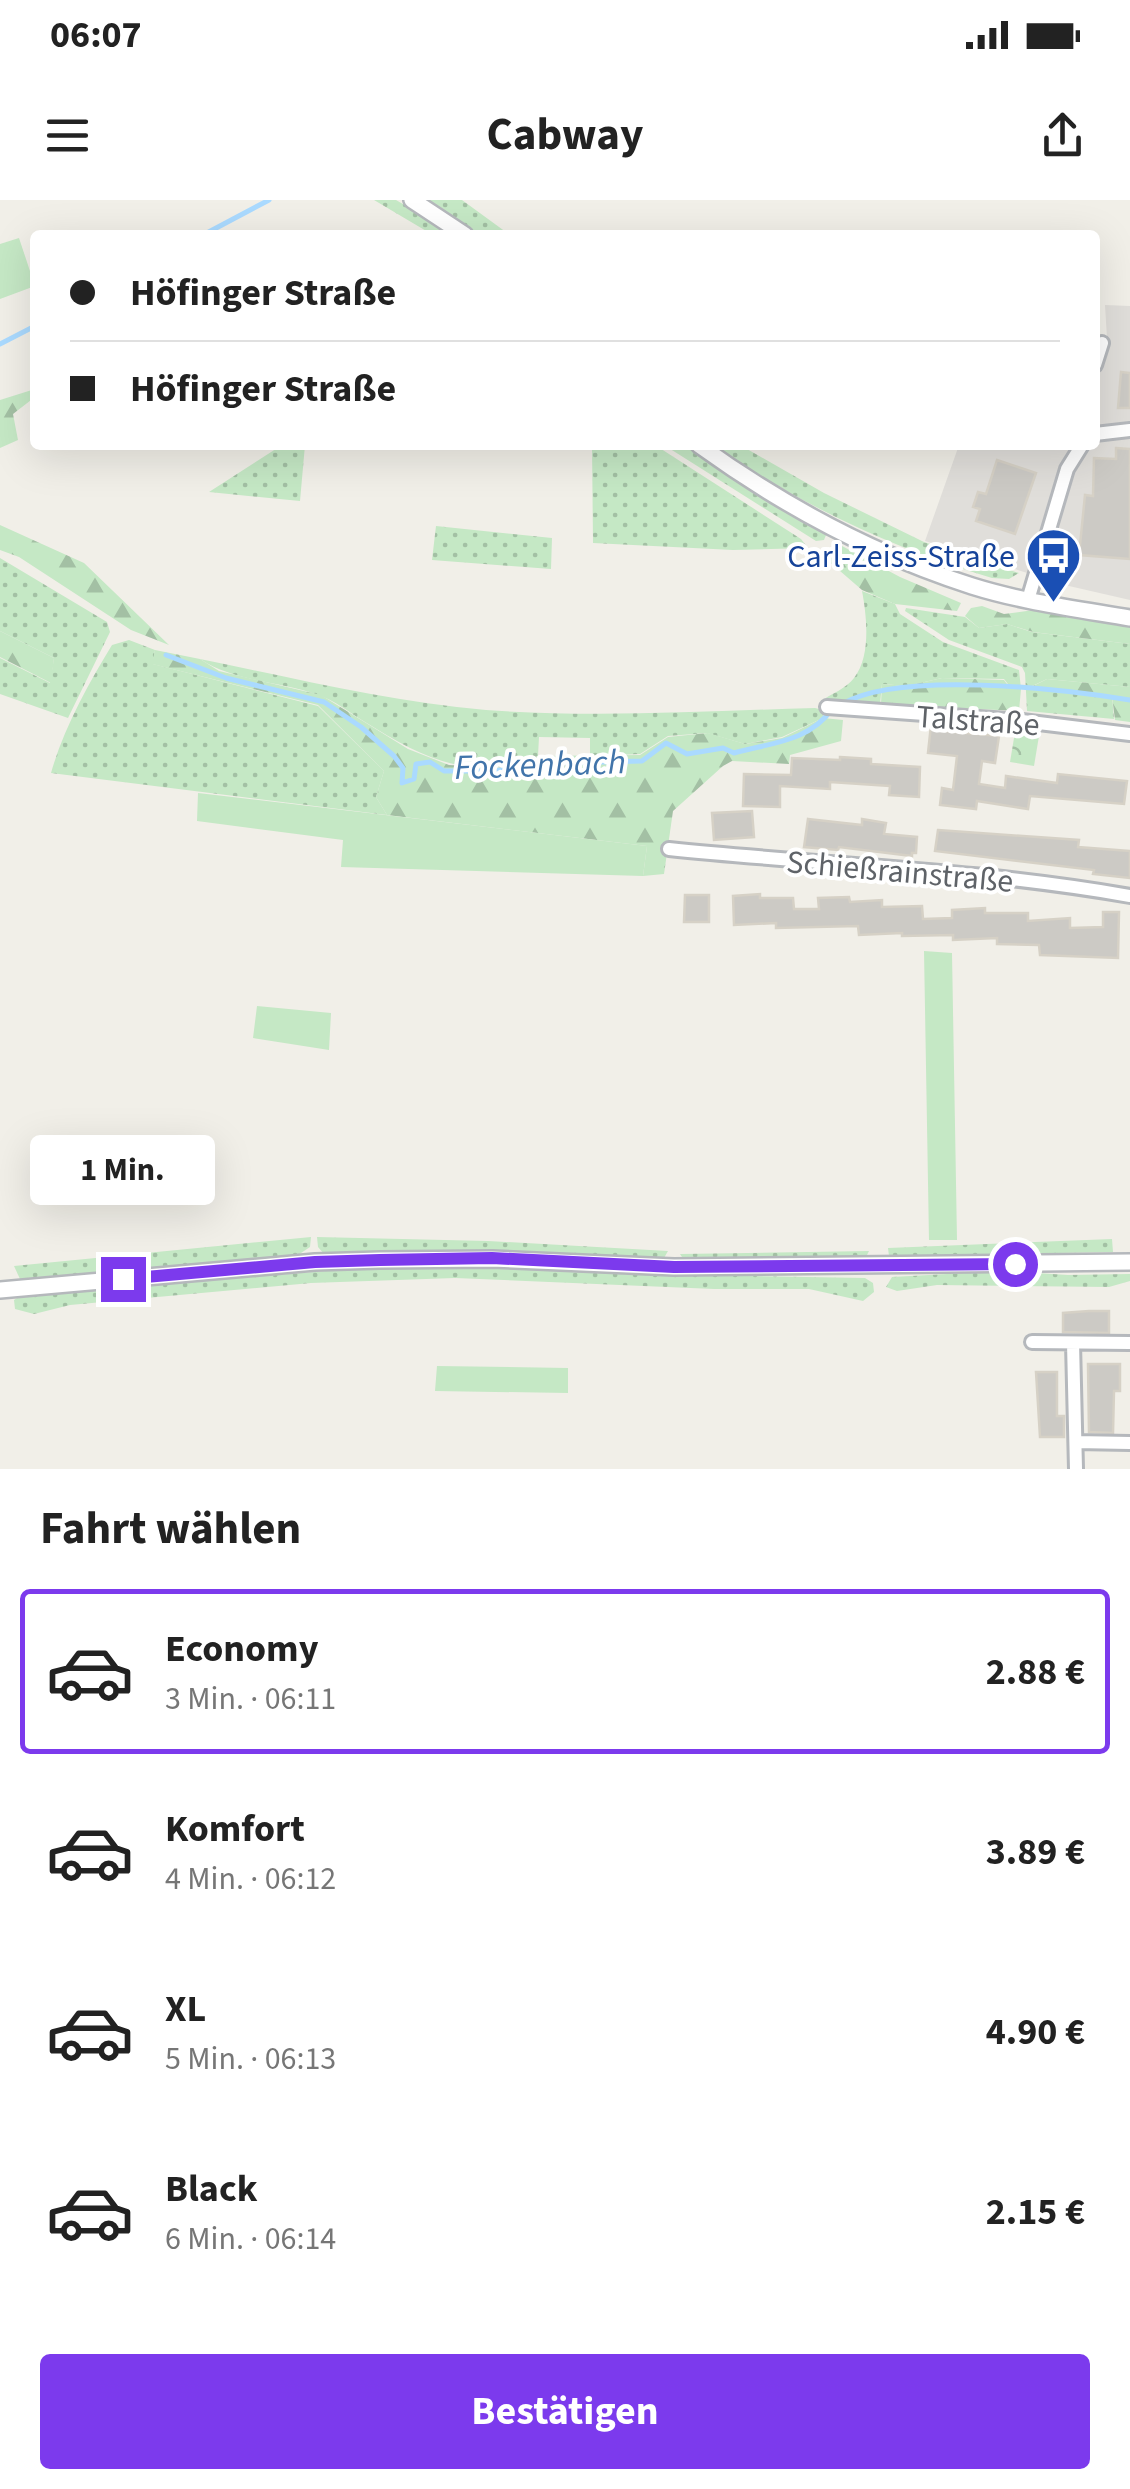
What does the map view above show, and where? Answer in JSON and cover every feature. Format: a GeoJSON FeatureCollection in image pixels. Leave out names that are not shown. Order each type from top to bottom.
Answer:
{"type":"FeatureCollection","features":[{"type":"Feature","properties":{"kind":"street"},"geometry":{"type":"LineString","coordinates":[[412,200],[457,230]]}},
{"type":"Feature","properties":{"kind":"street"},"geometry":{"type":"LineString","coordinates":[[1100,349],[1102,343]]}},
{"type":"Feature","properties":{"kind":"street"},"geometry":{"type":"LineString","coordinates":[[1100,433],[1130,430]]}},
{"type":"Feature","properties":{"kind":"street"},"geometry":{"type":"LineString","coordinates":[[707,450],[771,493],[886,553],[974,587],[1130,618]]}},
{"type":"Feature","properties":{"kind":"street"},"geometry":{"type":"LineString","coordinates":[[1028,600],[1067,468],[1079,450]]}},
{"type":"Feature","properties":{"kind":"street","name":"Talstraße"},"geometry":{"type":"LineString","coordinates":[[826,707],[1022,721],[1130,734]]}},
{"type":"Feature","properties":{"kind":"street","name":"Schießrainstraße"},"geometry":{"type":"LineString","coordinates":[[669,850],[963,873],[1130,896]]}},
{"type":"Feature","properties":{"kind":"street"},"geometry":{"type":"LineString","coordinates":[[0,1290],[315,1262],[380,1260],[492,1258],[674,1267],[1130,1262]]}},
{"type":"Feature","properties":{"kind":"street"},"geometry":{"type":"LineString","coordinates":[[1032,1342],[1130,1344]]}},
{"type":"Feature","properties":{"kind":"street"},"geometry":{"type":"LineString","coordinates":[[1073,1342],[1076,1469]]}},
{"type":"Feature","properties":{"kind":"street"},"geometry":{"type":"LineString","coordinates":[[1076,1442],[1130,1442]]}},
{"type":"Feature","properties":{"kind":"shaded area"},"geometry":{"type":"Polygon","coordinates":[[[1105,305],[1130,306],[1130,600],[1069,586],[925,541],[957,450],[1100,450],[1100,338],[1107,339],[1105,305]]]}},
{"type":"Feature","properties":{"kind":"green space"},"geometry":{"type":"Polygon","coordinates":[[[374,200],[396,200],[447,230],[425,230],[374,200]]]}},
{"type":"Feature","properties":{"kind":"green space"},"geometry":{"type":"Polygon","coordinates":[[[427,200],[462,200],[503,230],[472,230],[427,200]]]}},
{"type":"Feature","properties":{"kind":"green space"},"geometry":{"type":"Polygon","coordinates":[[[19,238],[30,271],[30,288],[0,299],[0,244],[19,238]]]}},
{"type":"Feature","properties":{"kind":"green space"},"geometry":{"type":"Polygon","coordinates":[[[30,391],[30,401],[13,414],[18,440],[0,448],[0,400],[30,391]]]}},
{"type":"Feature","properties":{"kind":"green space"},"geometry":{"type":"Polygon","coordinates":[[[274,450],[305,450],[300,501],[209,492],[274,450]]]}},
{"type":"Feature","properties":{"kind":"green space"},"geometry":{"type":"Polygon","coordinates":[[[592,450],[663,450],[801,539],[808,548],[733,550],[593,543],[592,450]]]}},
{"type":"Feature","properties":{"kind":"green space"},"geometry":{"type":"Polygon","coordinates":[[[672,450],[692,450],[826,535],[824,540],[816,541],[672,450]]]}},
{"type":"Feature","properties":{"kind":"green space"},"geometry":{"type":"Polygon","coordinates":[[[719,450],[749,450],[824,493],[924,542],[1019,573],[1009,579],[992,578],[954,566],[882,538],[777,486],[719,450]]]}},
{"type":"Feature","properties":{"kind":"green space"},"geometry":{"type":"Polygon","coordinates":[[[0,525],[84,563],[169,645],[131,630],[19,557],[0,550],[0,525]]]}},
{"type":"Feature","properties":{"kind":"green space"},"geometry":{"type":"Polygon","coordinates":[[[436,526],[552,538],[551,569],[432,560],[436,526]]]}},
{"type":"Feature","properties":{"kind":"green space"},"geometry":{"type":"Polygon","coordinates":[[[842,546],[961,603],[957,611],[895,604],[862,590],[825,558],[828,550],[842,546]]]}},
{"type":"Feature","properties":{"kind":"green space"},"geometry":{"type":"Polygon","coordinates":[[[0,558],[107,622],[110,632],[68,718],[0,694],[0,658],[50,683],[54,658],[0,631],[0,558]]]}},
{"type":"Feature","properties":{"kind":"green space"},"geometry":{"type":"Polygon","coordinates":[[[862,591],[895,604],[900,614],[943,642],[1019,670],[1021,689],[1011,688],[1004,679],[942,678],[907,686],[882,684],[880,704],[821,701],[854,678],[863,659],[866,636],[862,591]]]}},
{"type":"Feature","properties":{"kind":"green space"},"geometry":{"type":"Polygon","coordinates":[[[982,606],[1004,614],[1034,610],[1130,627],[1130,644],[1033,632],[1007,624],[979,628],[965,616],[971,608],[982,606]]]}},
{"type":"Feature","properties":{"kind":"green space"},"geometry":{"type":"Polygon","coordinates":[[[906,608],[965,617],[979,628],[1007,624],[1032,632],[1130,644],[1130,687],[1047,679],[1028,688],[1112,696],[1114,719],[1027,711],[1022,667],[949,640],[905,611],[906,608]]]}},
{"type":"Feature","properties":{"kind":"green space"},"geometry":{"type":"Polygon","coordinates":[[[0,631],[54,658],[51,683],[0,657],[0,631]]]}},
{"type":"Feature","properties":{"kind":"green space"},"geometry":{"type":"Polygon","coordinates":[[[129,640],[155,650],[153,664],[318,706],[384,771],[376,797],[387,815],[51,773],[69,724],[103,660],[112,645],[129,640]]]}},
{"type":"Feature","properties":{"kind":"green space"},"geometry":{"type":"Polygon","coordinates":[[[155,650],[200,659],[219,671],[321,695],[408,749],[449,765],[510,768],[539,756],[640,755],[668,737],[708,733],[745,744],[782,738],[823,718],[843,720],[841,741],[790,755],[789,764],[732,761],[723,766],[673,811],[664,874],[643,876],[647,846],[387,815],[376,797],[384,771],[318,705],[152,664],[155,650]]]}},
{"type":"Feature","properties":{"kind":"green space"},"geometry":{"type":"Polygon","coordinates":[[[200,659],[378,695],[486,710],[609,714],[815,708],[823,710],[823,718],[782,737],[745,744],[707,733],[668,736],[640,754],[590,756],[590,738],[539,737],[538,756],[513,764],[469,767],[427,756],[324,697],[242,677],[200,659]]]}},
{"type":"Feature","properties":{"kind":"green space"},"geometry":{"type":"Polygon","coordinates":[[[942,678],[1004,680],[1010,688],[1021,689],[1019,711],[881,704],[882,684],[907,686],[942,678]]]}},
{"type":"Feature","properties":{"kind":"green space"},"geometry":{"type":"Polygon","coordinates":[[[1047,679],[1130,687],[1130,722],[1115,720],[1112,696],[1027,689],[1047,679]]]}},
{"type":"Feature","properties":{"kind":"green space"},"geometry":{"type":"Polygon","coordinates":[[[1015,732],[1039,736],[1034,766],[1010,762],[1015,732]]]}},
{"type":"Feature","properties":{"kind":"green space"},"geometry":{"type":"Polygon","coordinates":[[[198,793],[647,846],[643,876],[341,867],[343,840],[197,821],[198,793]]]}},
{"type":"Feature","properties":{"kind":"green space"},"geometry":{"type":"Polygon","coordinates":[[[924,951],[952,953],[957,1240],[929,1240],[924,951]]]}},
{"type":"Feature","properties":{"kind":"green space"},"geometry":{"type":"Polygon","coordinates":[[[257,1006],[331,1013],[329,1050],[253,1038],[257,1006]]]}},
{"type":"Feature","properties":{"kind":"green space"},"geometry":{"type":"Polygon","coordinates":[[[311,1237],[310,1247],[298,1255],[20,1279],[14,1266],[311,1237]]]}},
{"type":"Feature","properties":{"kind":"green space"},"geometry":{"type":"Polygon","coordinates":[[[317,1237],[668,1251],[664,1258],[485,1250],[324,1254],[317,1237]]]}},
{"type":"Feature","properties":{"kind":"green space"},"geometry":{"type":"Polygon","coordinates":[[[1112,1239],[1113,1252],[889,1256],[888,1248],[1112,1239]]]}},
{"type":"Feature","properties":{"kind":"green space"},"geometry":{"type":"Polygon","coordinates":[[[869,1251],[866,1257],[684,1260],[680,1254],[869,1251]]]}},
{"type":"Feature","properties":{"kind":"green space"},"geometry":{"type":"Polygon","coordinates":[[[387,1266],[865,1278],[873,1283],[874,1292],[863,1301],[809,1289],[455,1278],[311,1283],[70,1305],[34,1314],[15,1309],[14,1300],[20,1296],[387,1266]]]}},
{"type":"Feature","properties":{"kind":"green space"},"geometry":{"type":"Polygon","coordinates":[[[1003,1271],[1130,1274],[1130,1281],[1109,1287],[937,1285],[897,1291],[886,1287],[892,1277],[1003,1271]]]}},
{"type":"Feature","properties":{"kind":"green space"},"geometry":{"type":"Polygon","coordinates":[[[437,1366],[568,1368],[568,1393],[435,1391],[437,1366]]]}},
{"type":"Feature","properties":{"kind":"building"},"geometry":{"type":"Polygon","coordinates":[[[1121,372],[1130,373],[1130,408],[1118,408],[1121,372]]]}},
{"type":"Feature","properties":{"kind":"building"},"geometry":{"type":"Polygon","coordinates":[[[1116,448],[1130,449],[1130,559],[1079,555],[1085,495],[1093,496],[1094,458],[1116,459],[1116,448]]]}},
{"type":"Feature","properties":{"kind":"building"},"geometry":{"type":"Polygon","coordinates":[[[997,460],[1036,473],[1015,534],[976,521],[980,509],[973,507],[978,492],[986,494],[997,460]]]}},
{"type":"Feature","properties":{"kind":"building"},"geometry":{"type":"Polygon","coordinates":[[[931,725],[945,726],[945,731],[999,736],[995,763],[982,761],[979,784],[1005,788],[1006,776],[1057,783],[1058,774],[1127,781],[1124,804],[1030,796],[1028,809],[977,801],[976,809],[940,805],[942,788],[953,790],[957,756],[928,753],[931,725]]]}},
{"type":"Feature","properties":{"kind":"building"},"geometry":{"type":"Polygon","coordinates":[[[792,758],[871,759],[871,764],[920,767],[919,797],[889,795],[890,786],[830,782],[830,789],[780,786],[780,807],[743,806],[744,774],[791,775],[792,758]]]}},
{"type":"Feature","properties":{"kind":"building"},"geometry":{"type":"Polygon","coordinates":[[[752,811],[754,837],[714,840],[712,813],[752,811]]]}},
{"type":"Feature","properties":{"kind":"building"},"geometry":{"type":"Polygon","coordinates":[[[808,819],[862,825],[862,819],[886,823],[884,834],[917,837],[916,853],[912,856],[804,847],[808,819]]]}},
{"type":"Feature","properties":{"kind":"building"},"geometry":{"type":"Polygon","coordinates":[[[938,830],[1079,840],[1078,847],[1130,851],[1130,878],[935,851],[938,830]]]}},
{"type":"Feature","properties":{"kind":"building"},"geometry":{"type":"Polygon","coordinates":[[[760,894],[760,898],[793,898],[794,909],[819,909],[818,898],[849,897],[850,902],[882,900],[882,907],[922,906],[923,919],[952,918],[952,910],[985,908],[985,913],[1028,913],[1028,921],[1070,918],[1070,928],[1103,927],[1103,912],[1119,912],[1118,958],[1040,955],[1039,945],[997,944],[997,938],[859,935],[858,926],[734,925],[733,896],[760,894]]]}},
{"type":"Feature","properties":{"kind":"building"},"geometry":{"type":"Polygon","coordinates":[[[685,895],[709,895],[709,922],[684,922],[685,895]]]}},
{"type":"Feature","properties":{"kind":"building"},"geometry":{"type":"Polygon","coordinates":[[[1109,1311],[1109,1333],[1063,1332],[1063,1313],[1109,1311]]]}},
{"type":"Feature","properties":{"kind":"building"},"geometry":{"type":"Polygon","coordinates":[[[1088,1364],[1120,1364],[1120,1391],[1114,1391],[1113,1433],[1089,1432],[1088,1364]]]}},
{"type":"Feature","properties":{"kind":"building"},"geometry":{"type":"Polygon","coordinates":[[[1036,1372],[1057,1372],[1057,1416],[1064,1416],[1064,1437],[1040,1437],[1036,1372]]]}},
{"type":"Feature","properties":{"kind":"waterway"},"geometry":{"type":"LineString","coordinates":[[212,230],[269,200]]}},
{"type":"Feature","properties":{"kind":"waterway"},"geometry":{"type":"LineString","coordinates":[[0,344],[30,329]]}},
{"type":"Feature","properties":{"kind":"waterway","name":"Fockenbach"},"geometry":{"type":"LineString","coordinates":[[166,655],[226,678],[324,702],[394,756],[403,768],[402,783],[414,779],[416,764],[430,762],[444,771],[480,771],[532,769],[549,759],[567,763],[642,761],[666,743],[687,754],[723,748],[734,753],[800,735],[832,709]]}},
{"type":"Feature","properties":{"kind":"waterway","name":"Fockenbach"},"geometry":{"type":"LineString","coordinates":[[842,704],[902,687],[941,685],[1024,687],[1130,700]]}},
{"type":"Feature","properties":{"kind":"place","name":"Carl-Zeiss-Straße"},"geometry":{"type":"Point","coordinates":[1054,605]}},
{"type":"Feature","properties":{"kind":"route"},"geometry":{"type":"LineString","coordinates":[[123,1279],[315,1262],[492,1258],[674,1267],[1015,1264]]}}]}
